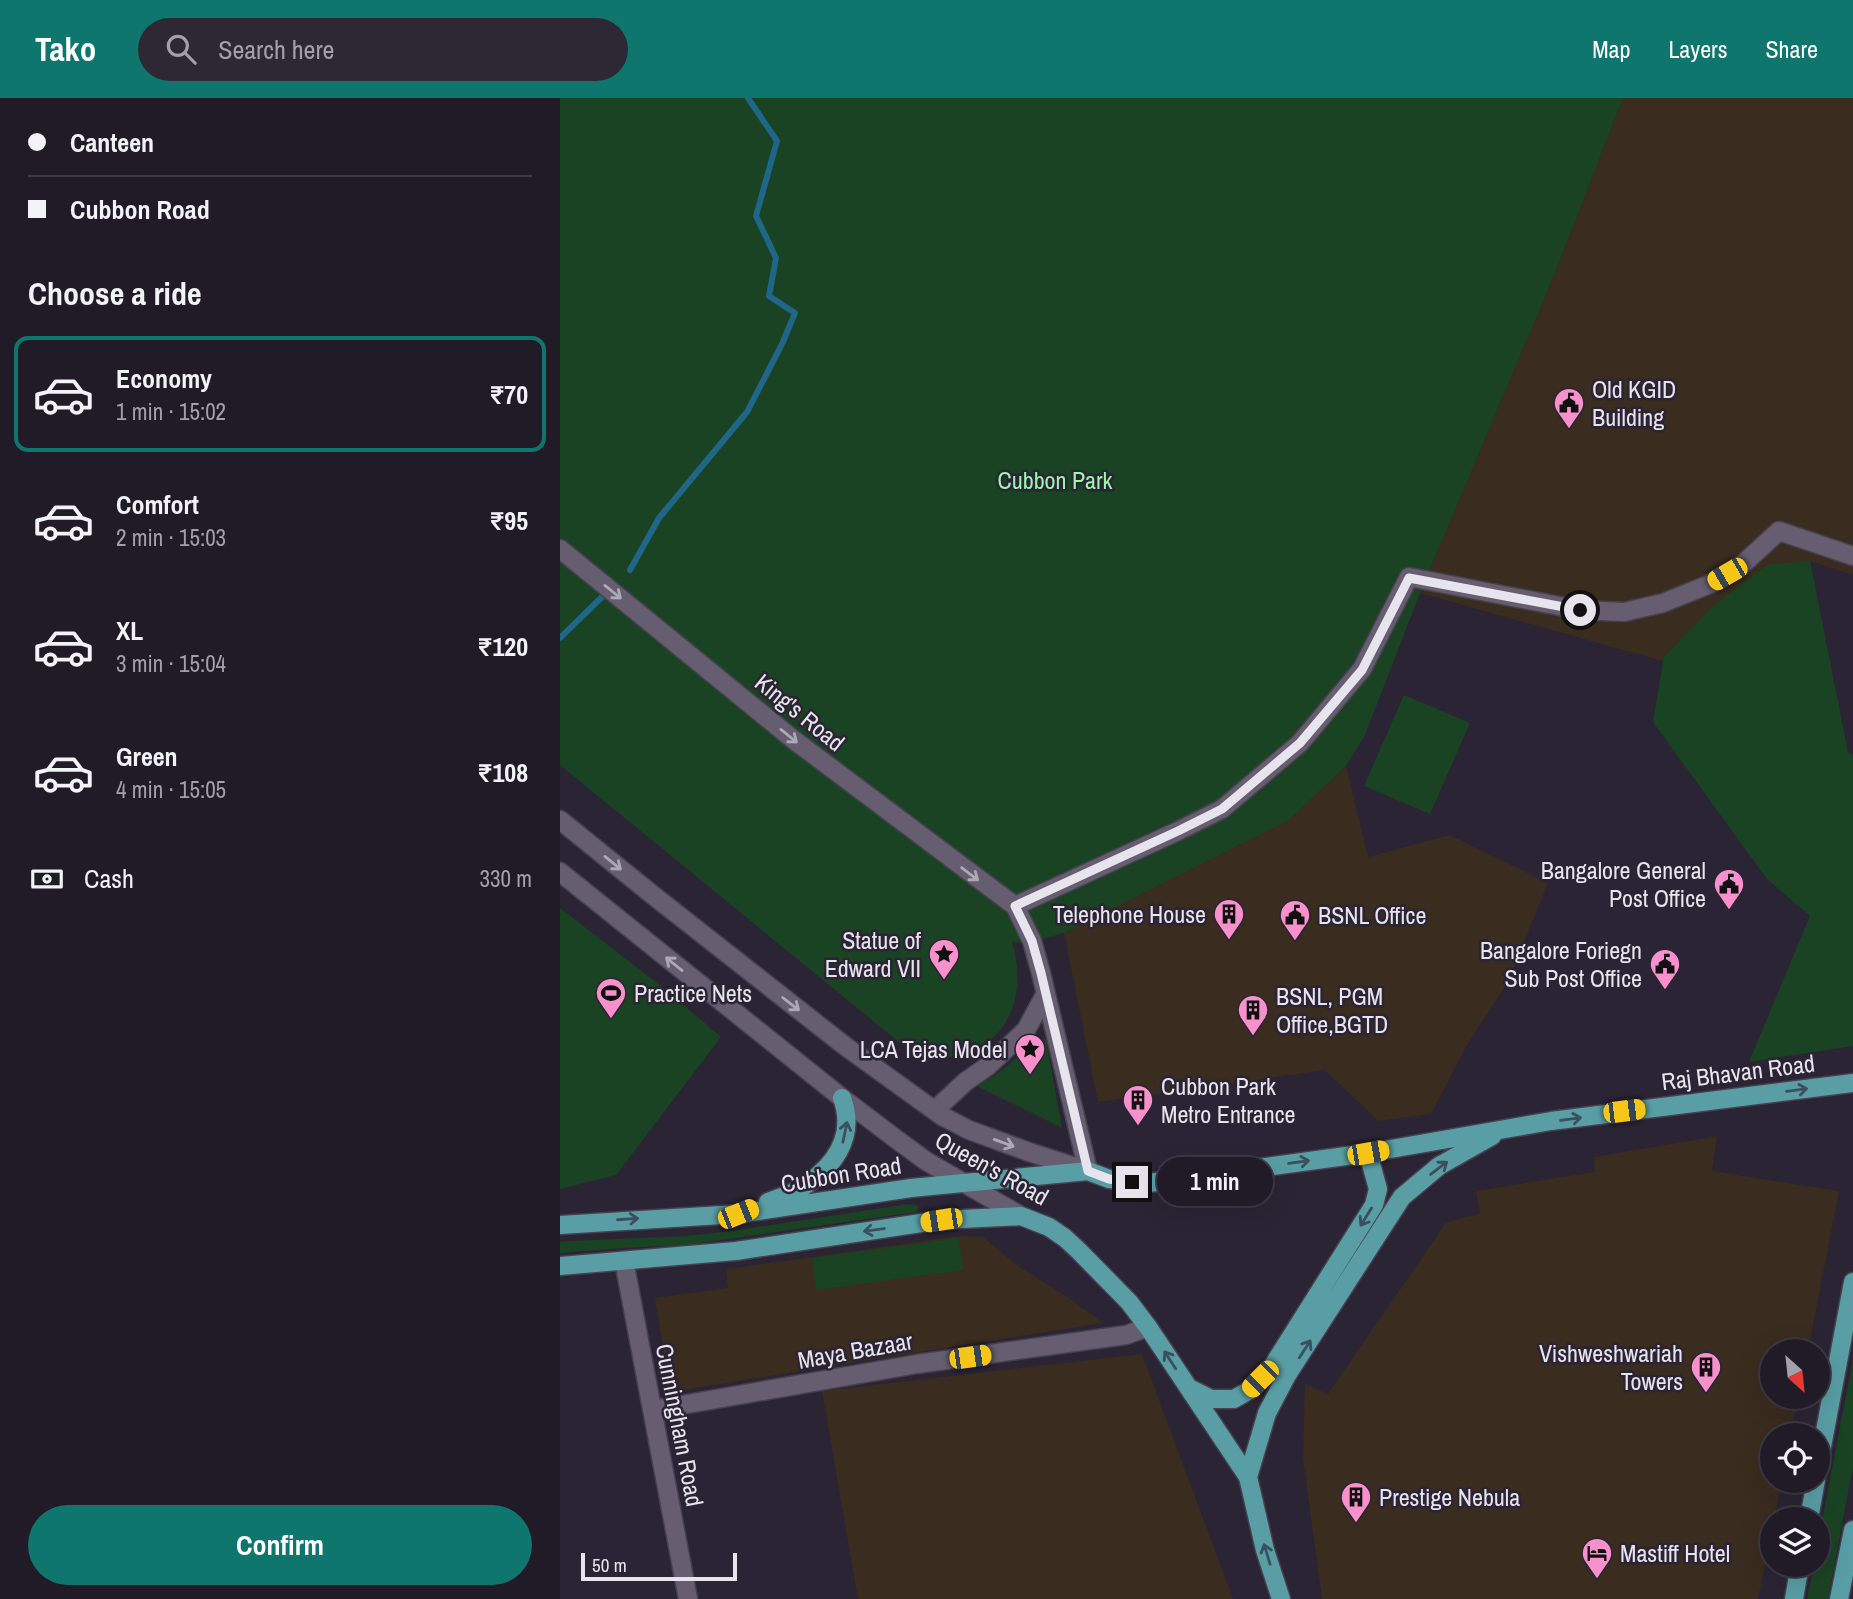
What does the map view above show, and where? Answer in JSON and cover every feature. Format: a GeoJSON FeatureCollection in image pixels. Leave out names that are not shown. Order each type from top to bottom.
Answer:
{"type":"FeatureCollection","features":[{"type":"Feature","properties":{"kind":"main road","name":"Raj Bhavan Road"},"geometry":{"type":"LineString","coordinates":[[1504,1130],[1597,1115],[1853,1083]]}},
{"type":"Feature","properties":{"kind":"main road"},"geometry":{"type":"LineString","coordinates":[[738,1214],[797,1191],[833,1159],[847,1133],[846,1110],[842,1098]]}},
{"type":"Feature","properties":{"kind":"main road"},"geometry":{"type":"LineString","coordinates":[[1248,1477],[1267,1413],[1287,1375],[1402,1197],[1439,1166],[1504,1130]]}},
{"type":"Feature","properties":{"kind":"main road","name":"Cubbon Road"},"geometry":{"type":"LineString","coordinates":[[560,1224],[738,1214],[896,1190],[1088,1171],[1109,1179],[1149,1183],[1368,1153],[1504,1130]]}},
{"type":"Feature","properties":{"kind":"main road"},"geometry":{"type":"LineString","coordinates":[[1189,1388],[1211,1399],[1234,1399],[1248,1391],[1272,1367],[1374,1205],[1377,1189],[1368,1153]]}},
{"type":"Feature","properties":{"kind":"main road"},"geometry":{"type":"LineString","coordinates":[[560,1266],[736,1251],[941,1220],[1021,1216]]}},
{"type":"Feature","properties":{"kind":"main road","name":"Queen's Road"},"geometry":{"type":"LineString","coordinates":[[1021,1216],[1049,1227],[1065,1238],[1117,1289],[1148,1327],[1248,1477],[1265,1550],[1281,1599]]}},
{"type":"Feature","properties":{"kind":"main road"},"geometry":{"type":"LineString","coordinates":[[1826,1423],[1853,1282]]}},
{"type":"Feature","properties":{"kind":"main road"},"geometry":{"type":"LineString","coordinates":[[1839,1599],[1853,1530]]}},
{"type":"Feature","properties":{"kind":"main road"},"geometry":{"type":"LineString","coordinates":[[1794,1599],[1798,1577]]}},
{"type":"Feature","properties":{"kind":"street"},"geometry":{"type":"LineString","coordinates":[[1088,1171],[1032,941],[1015,906],[1222,809],[1300,743],[1362,670],[1409,578],[1580,610],[1623,612],[1663,603],[1710,584],[1744,564],[1779,531],[1853,556]]}},
{"type":"Feature","properties":{"kind":"street","name":"King's Road"},"geometry":{"type":"LineString","coordinates":[[560,549],[794,740],[1015,906]]}},
{"type":"Feature","properties":{"kind":"street","name":"Queen's Road"},"geometry":{"type":"LineString","coordinates":[[560,820],[834,1038],[938,1113]]}},
{"type":"Feature","properties":{"kind":"street","name":"Queen's Road"},"geometry":{"type":"LineString","coordinates":[[560,872],[842,1098],[926,1161],[1021,1216]]}},
{"type":"Feature","properties":{"kind":"street"},"geometry":{"type":"LineString","coordinates":[[938,1113],[965,1082],[988,1066],[1026,1030],[1045,995]]}},
{"type":"Feature","properties":{"kind":"street","name":"Cubbon Road"},"geometry":{"type":"LineString","coordinates":[[938,1113],[969,1130],[1088,1171]]}},
{"type":"Feature","properties":{"kind":"street","name":"Cunningham Road"},"geometry":{"type":"LineString","coordinates":[[624,1261],[688,1599]]}},
{"type":"Feature","properties":{"kind":"street","name":"Maya Bazaar"},"geometry":{"type":"LineString","coordinates":[[653,1410],[918,1364],[1126,1335],[1148,1327]]}},
{"type":"Feature","properties":{"kind":"shaded area"},"geometry":{"type":"Polygon","coordinates":[[[1623,98],[1853,98],[1853,575],[1810,561],[1677,665],[1420,593],[1555,273],[1623,98]]]}},
{"type":"Feature","properties":{"kind":"shaded area","name":"BSNL Office"},"geometry":{"type":"Polygon","coordinates":[[[1346,766],[1368,857],[1450,835],[1548,883],[1509,980],[1467,1045],[1431,1114],[1378,1121],[1325,1070],[1098,1102],[1064,933],[1289,820],[1346,766]]]}},
{"type":"Feature","properties":{"kind":"shaded area"},"geometry":{"type":"Polygon","coordinates":[[[1717,1136],[1712,1171],[1839,1191],[1810,1339],[1760,1339],[1760,1409],[1796,1409],[1793,1423],[1760,1423],[1760,1493],[1780,1493],[1777,1507],[1760,1507],[1760,1577],[1762,1577],[1758,1599],[1322,1599],[1303,1458],[1305,1384],[1328,1394],[1446,1223],[1480,1213],[1476,1191],[1595,1172],[1594,1157],[1717,1136]]]}},
{"type":"Feature","properties":{"kind":"shaded area"},"geometry":{"type":"Polygon","coordinates":[[[960,1236],[983,1237],[1018,1266],[1103,1323],[670,1392],[655,1298],[728,1288],[726,1269],[960,1236]]]}},
{"type":"Feature","properties":{"kind":"shaded area"},"geometry":{"type":"Polygon","coordinates":[[[1142,1354],[1233,1599],[858,1599],[822,1391],[1142,1354]]]}},
{"type":"Feature","properties":{"kind":"green space","name":"Cubbon Park"},"geometry":{"type":"Polygon","coordinates":[[[560,98],[1623,98],[1555,273],[1420,593],[1365,735],[1346,766],[1289,820],[1064,933],[1031,942],[1012,942],[1016,959],[1016,993],[1005,1024],[981,1046],[957,1056],[937,1058],[911,1052],[560,765],[560,98]]]}},
{"type":"Feature","properties":{"kind":"green space"},"geometry":{"type":"Polygon","coordinates":[[[1810,561],[1848,752],[1853,755],[1853,1046],[1749,1062],[1810,916],[1767,879],[1653,722],[1664,657],[1711,608],[1767,565],[1810,561]]]}},
{"type":"Feature","properties":{"kind":"green space"},"geometry":{"type":"Polygon","coordinates":[[[1404,695],[1470,723],[1430,814],[1364,786],[1404,695]]]}},
{"type":"Feature","properties":{"kind":"green space","name":"Practice Nets"},"geometry":{"type":"Polygon","coordinates":[[[560,908],[666,990],[721,1037],[616,1175],[560,1189],[560,908]]]}},
{"type":"Feature","properties":{"kind":"green space"},"geometry":{"type":"Polygon","coordinates":[[[1033,1036],[1046,1040],[1062,1128],[977,1086],[1008,1065],[1022,1052],[1033,1036]]]}},
{"type":"Feature","properties":{"kind":"green space"},"geometry":{"type":"Polygon","coordinates":[[[908,1204],[919,1207],[916,1212],[686,1245],[560,1253],[560,1242],[687,1236],[908,1204]]]}},
{"type":"Feature","properties":{"kind":"green space"},"geometry":{"type":"Polygon","coordinates":[[[959,1238],[963,1270],[816,1290],[812,1258],[959,1238]]]}},
{"type":"Feature","properties":{"kind":"green space"},"geometry":{"type":"Polygon","coordinates":[[[1853,1359],[1853,1466],[1828,1599],[1807,1599],[1812,1577],[1830,1577],[1830,1507],[1825,1507],[1827,1493],[1830,1493],[1830,1479],[1853,1359]]]}},
{"type":"Feature","properties":{"kind":"waterway"},"geometry":{"type":"LineString","coordinates":[[630,570],[659,518],[747,412],[795,313],[769,296],[776,258],[756,216],[777,141],[748,98]]}},
{"type":"Feature","properties":{"kind":"waterway"},"geometry":{"type":"LineString","coordinates":[[560,638],[605,594]]}},
{"type":"Feature","properties":{"kind":"place","name":"Old KGID Building"},"geometry":{"type":"Point","coordinates":[1569,430]}},
{"type":"Feature","properties":{"kind":"place","name":"Bangalore General Post Office"},"geometry":{"type":"Point","coordinates":[1729,911]}},
{"type":"Feature","properties":{"kind":"place","name":"Telephone House"},"geometry":{"type":"Point","coordinates":[1229,941]}},
{"type":"Feature","properties":{"kind":"place","name":"BSNL Office"},"geometry":{"type":"Point","coordinates":[1295,942]}},
{"type":"Feature","properties":{"kind":"place","name":"Statue of Edward VII"},"geometry":{"type":"Point","coordinates":[944,981]}},
{"type":"Feature","properties":{"kind":"place","name":"Bangalore Foriegn Sub Post Office"},"geometry":{"type":"Point","coordinates":[1665,991]}},
{"type":"Feature","properties":{"kind":"place","name":"Practice Nets"},"geometry":{"type":"Point","coordinates":[611,1020]}},
{"type":"Feature","properties":{"kind":"place","name":"BSNL, PGM Office,BGTD"},"geometry":{"type":"Point","coordinates":[1253,1037]}},
{"type":"Feature","properties":{"kind":"place","name":"LCA Tejas Model"},"geometry":{"type":"Point","coordinates":[1030,1076]}},
{"type":"Feature","properties":{"kind":"place","name":"Cubbon Park Metro Entrance"},"geometry":{"type":"Point","coordinates":[1138,1127]}},
{"type":"Feature","properties":{"kind":"place","name":"Vishweshwariah Towers"},"geometry":{"type":"Point","coordinates":[1706,1394]}},
{"type":"Feature","properties":{"kind":"place","name":"Prestige Nebula"},"geometry":{"type":"Point","coordinates":[1356,1524]}},
{"type":"Feature","properties":{"kind":"place","name":"Mastiff Hotel"},"geometry":{"type":"Point","coordinates":[1597,1580]}},
{"type":"Feature","properties":{"kind":"route"},"geometry":{"type":"LineString","coordinates":[[1132,1182],[1109,1179],[1088,1171],[1041,973],[1032,941],[1015,906],[1222,809],[1300,743],[1362,670],[1409,578],[1580,610]]}}]}
